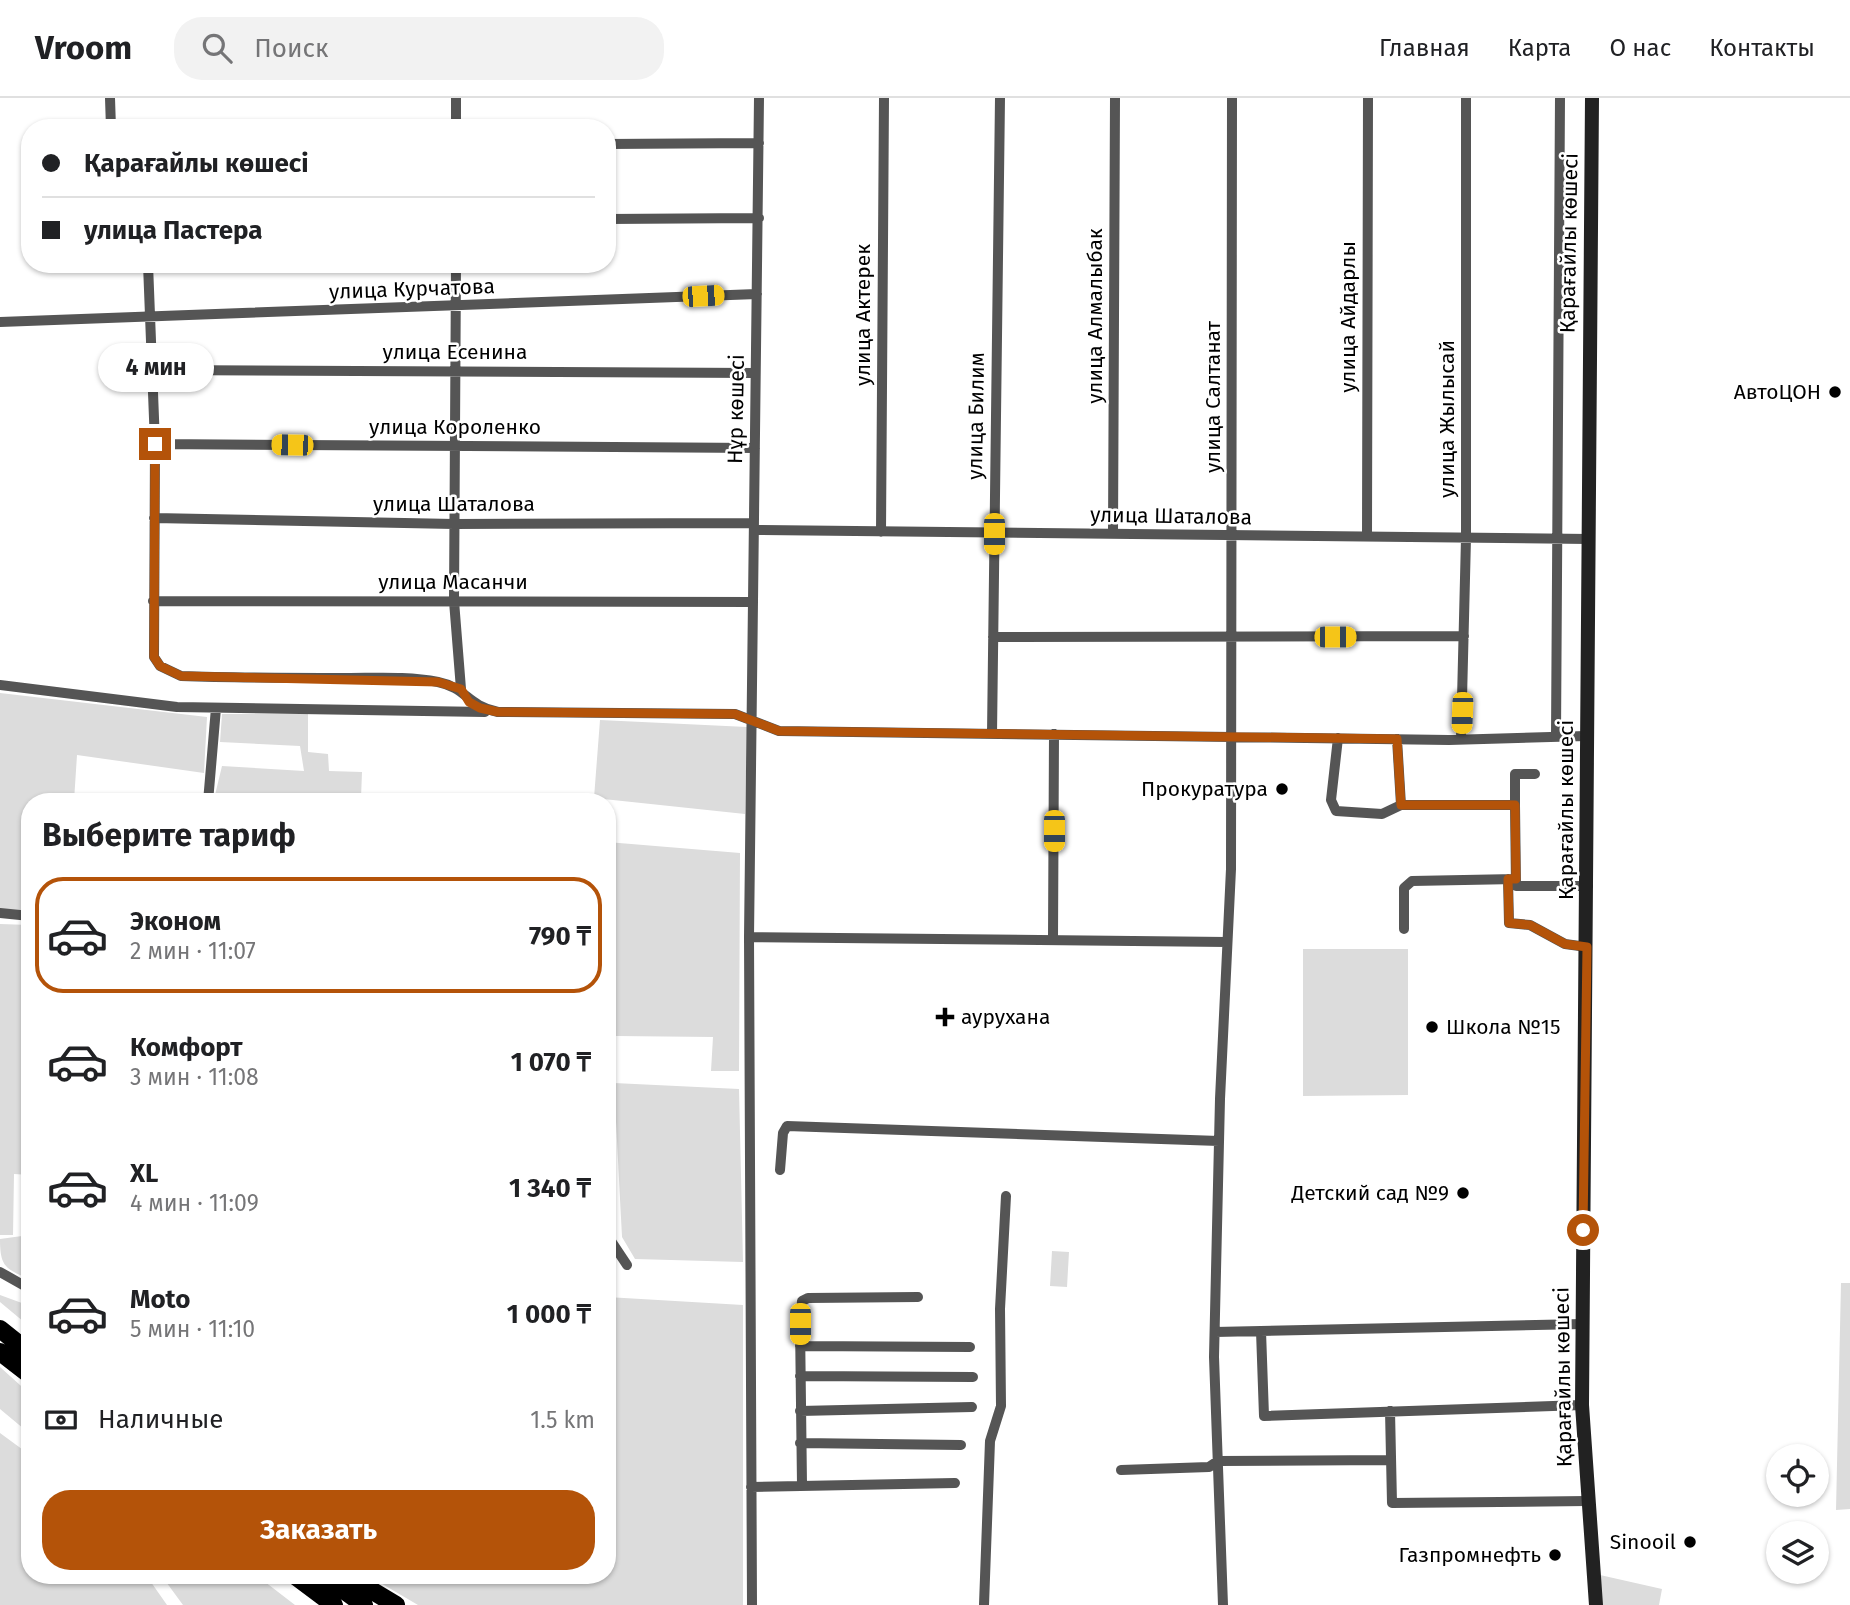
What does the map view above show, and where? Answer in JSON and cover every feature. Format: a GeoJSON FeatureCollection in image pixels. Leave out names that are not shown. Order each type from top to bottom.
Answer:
{"type":"FeatureCollection","features":[{"type":"Feature","properties":{"kind":"highway"},"geometry":{"type":"LineString","coordinates":[[0,1329],[21,1346]]}},
{"type":"Feature","properties":{"kind":"highway"},"geometry":{"type":"LineString","coordinates":[[0,1352],[21,1368]]}},
{"type":"Feature","properties":{"kind":"highway"},"geometry":{"type":"LineString","coordinates":[[306,1584],[334,1605]]}},
{"type":"Feature","properties":{"kind":"highway"},"geometry":{"type":"LineString","coordinates":[[335,1584],[364,1605]]}},
{"type":"Feature","properties":{"kind":"highway"},"geometry":{"type":"LineString","coordinates":[[361,1584],[396,1605]]}},
{"type":"Feature","properties":{"kind":"street"},"geometry":{"type":"LineString","coordinates":[[110,98],[111,119]]}},
{"type":"Feature","properties":{"kind":"street"},"geometry":{"type":"LineString","coordinates":[[456,98],[456,119]]}},
{"type":"Feature","properties":{"kind":"street","name":"Нұр көшесі"},"geometry":{"type":"LineString","coordinates":[[752,1605],[749,937],[754,720],[759,98]]}},
{"type":"Feature","properties":{"kind":"street","name":"улица Актерек"},"geometry":{"type":"LineString","coordinates":[[881,532],[884,98]]}},
{"type":"Feature","properties":{"kind":"street","name":"улица Билим"},"geometry":{"type":"LineString","coordinates":[[992,734],[1000,98]]}},
{"type":"Feature","properties":{"kind":"street","name":"улица Алмалыбак"},"geometry":{"type":"LineString","coordinates":[[1113,534],[1115,98]]}},
{"type":"Feature","properties":{"kind":"street","name":"улица Салтанат"},"geometry":{"type":"LineString","coordinates":[[1223,1605],[1215,1332],[1233,638],[1232,98]]}},
{"type":"Feature","properties":{"kind":"street","name":"улица Айдарлы"},"geometry":{"type":"LineString","coordinates":[[1367,537],[1368,98]]}},
{"type":"Feature","properties":{"kind":"street","name":"улица Жылысай"},"geometry":{"type":"LineString","coordinates":[[1461,739],[1466,538],[1466,98]]}},
{"type":"Feature","properties":{"kind":"street"},"geometry":{"type":"LineString","coordinates":[[1556,737],[1560,98]]}},
{"type":"Feature","properties":{"kind":"street","name":"Қарағайлы көшесі"},"geometry":{"type":"LineString","coordinates":[[1592,98],[1582,1405],[1596,1605]]}},
{"type":"Feature","properties":{"kind":"street"},"geometry":{"type":"LineString","coordinates":[[616,144],[759,143]]}},
{"type":"Feature","properties":{"kind":"street"},"geometry":{"type":"LineString","coordinates":[[616,219],[759,218]]}},
{"type":"Feature","properties":{"kind":"street"},"geometry":{"type":"LineString","coordinates":[[149,273],[154,370],[154,657],[160,666],[181,676],[396,678],[438,682],[461,689]]}},
{"type":"Feature","properties":{"kind":"street"},"geometry":{"type":"LineString","coordinates":[[456,273],[454,601],[461,689],[469,702],[498,712]]}},
{"type":"Feature","properties":{"kind":"street","name":"улица Курчатова"},"geometry":{"type":"LineString","coordinates":[[0,322],[152,315],[457,308],[757,294]]}},
{"type":"Feature","properties":{"kind":"street","name":"улица Есенина"},"geometry":{"type":"LineString","coordinates":[[154,370],[755,373]]}},
{"type":"Feature","properties":{"kind":"street","name":"улица Короленко"},"geometry":{"type":"LineString","coordinates":[[155,444],[755,448]]}},
{"type":"Feature","properties":{"kind":"street","name":"улица Шаталова"},"geometry":{"type":"LineString","coordinates":[[154,518],[754,526],[994,534],[1589,538]]}},
{"type":"Feature","properties":{"kind":"street","name":"улица Масанчи"},"geometry":{"type":"LineString","coordinates":[[153,601],[753,602]]}},
{"type":"Feature","properties":{"kind":"street"},"geometry":{"type":"LineString","coordinates":[[993,637],[1464,636]]}},
{"type":"Feature","properties":{"kind":"street"},"geometry":{"type":"LineString","coordinates":[[0,685],[177,707],[735,714],[779,731],[1231,738],[1461,739],[1586,736]]}},
{"type":"Feature","properties":{"kind":"street"},"geometry":{"type":"LineString","coordinates":[[209,793],[216,708]]}},
{"type":"Feature","properties":{"kind":"street"},"geometry":{"type":"LineString","coordinates":[[1053,940],[1054,734]]}},
{"type":"Feature","properties":{"kind":"street"},"geometry":{"type":"LineString","coordinates":[[1338,738],[1331,800],[1336,811],[1382,814],[1401,805],[1515,805]]}},
{"type":"Feature","properties":{"kind":"street"},"geometry":{"type":"LineString","coordinates":[[1397,739],[1401,805]]}},
{"type":"Feature","properties":{"kind":"street"},"geometry":{"type":"LineString","coordinates":[[1535,774],[1515,774],[1509,923],[1530,925],[1565,944],[1587,947]]}},
{"type":"Feature","properties":{"kind":"street"},"geometry":{"type":"LineString","coordinates":[[1512,879],[1516,886],[1588,886]]}},
{"type":"Feature","properties":{"kind":"street"},"geometry":{"type":"LineString","coordinates":[[1404,929],[1404,888],[1412,881],[1512,879]]}},
{"type":"Feature","properties":{"kind":"street"},"geometry":{"type":"LineString","coordinates":[[0,912],[21,915]]}},
{"type":"Feature","properties":{"kind":"street"},"geometry":{"type":"LineString","coordinates":[[749,937],[1227,942]]}},
{"type":"Feature","properties":{"kind":"street"},"geometry":{"type":"LineString","coordinates":[[780,1170],[783,1133],[787,1126],[1219,1141]]}},
{"type":"Feature","properties":{"kind":"street"},"geometry":{"type":"LineString","coordinates":[[984,1605],[990,1441],[1001,1406],[1000,1310],[1006,1196]]}},
{"type":"Feature","properties":{"kind":"street"},"geometry":{"type":"LineString","coordinates":[[616,1248],[626,1265]]}},
{"type":"Feature","properties":{"kind":"street"},"geometry":{"type":"LineString","coordinates":[[0,1272],[21,1284]]}},
{"type":"Feature","properties":{"kind":"street"},"geometry":{"type":"LineString","coordinates":[[802,1485],[800,1308],[806,1298],[918,1297]]}},
{"type":"Feature","properties":{"kind":"street"},"geometry":{"type":"LineString","coordinates":[[1215,1332],[1583,1324]]}},
{"type":"Feature","properties":{"kind":"street"},"geometry":{"type":"LineString","coordinates":[[1261,1331],[1264,1416],[1582,1405]]}},
{"type":"Feature","properties":{"kind":"street"},"geometry":{"type":"LineString","coordinates":[[800,1346],[970,1347]]}},
{"type":"Feature","properties":{"kind":"street"},"geometry":{"type":"LineString","coordinates":[[800,1376],[973,1377]]}},
{"type":"Feature","properties":{"kind":"street"},"geometry":{"type":"LineString","coordinates":[[800,1411],[972,1407]]}},
{"type":"Feature","properties":{"kind":"street"},"geometry":{"type":"LineString","coordinates":[[1390,1411],[1392,1503],[1587,1501]]}},
{"type":"Feature","properties":{"kind":"street"},"geometry":{"type":"LineString","coordinates":[[800,1443],[961,1444]]}},
{"type":"Feature","properties":{"kind":"street"},"geometry":{"type":"LineString","coordinates":[[1121,1470],[1209,1467],[1218,1461],[1391,1460]]}},
{"type":"Feature","properties":{"kind":"street"},"geometry":{"type":"LineString","coordinates":[[751,1487],[955,1483]]}},
{"type":"Feature","properties":{"kind":"shaded area"},"geometry":{"type":"Polygon","coordinates":[[[0,693],[207,717],[204,773],[77,755],[75,793],[21,793],[21,910],[0,909],[0,693]]]}},
{"type":"Feature","properties":{"kind":"shaded area"},"geometry":{"type":"Polygon","coordinates":[[[222,714],[308,714],[308,752],[328,754],[329,771],[362,772],[361,793],[215,793],[222,766],[304,771],[300,746],[220,742],[222,714]]]}},
{"type":"Feature","properties":{"kind":"shaded area"},"geometry":{"type":"Polygon","coordinates":[[[600,720],[747,727],[745,814],[616,800],[616,793],[594,793],[600,720]]]}},
{"type":"Feature","properties":{"kind":"shaded area"},"geometry":{"type":"Polygon","coordinates":[[[616,843],[740,853],[739,1071],[711,1071],[713,1037],[616,1036],[616,843]]]}},
{"type":"Feature","properties":{"kind":"shaded area"},"geometry":{"type":"Polygon","coordinates":[[[0,924],[21,925],[21,1174],[14,1174],[13,1235],[0,1235],[0,924]]]}},
{"type":"Feature","properties":{"kind":"shaded area"},"geometry":{"type":"Polygon","coordinates":[[[1303,949],[1408,949],[1408,1095],[1303,1096],[1303,949]]]}},
{"type":"Feature","properties":{"kind":"shaded area"},"geometry":{"type":"Polygon","coordinates":[[[616,1083],[739,1089],[743,1262],[635,1259],[622,1237],[616,1083]]]}},
{"type":"Feature","properties":{"kind":"shaded area"},"geometry":{"type":"Polygon","coordinates":[[[21,1236],[21,1275],[3,1262],[0,1239],[21,1236]]]}},
{"type":"Feature","properties":{"kind":"shaded area"},"geometry":{"type":"Polygon","coordinates":[[[1052,1251],[1069,1252],[1067,1287],[1050,1286],[1052,1251]]]}},
{"type":"Feature","properties":{"kind":"shaded area"},"geometry":{"type":"Polygon","coordinates":[[[1841,1283],[1850,1283],[1850,1509],[1836,1510],[1841,1283]]]}},
{"type":"Feature","properties":{"kind":"shaded area"},"geometry":{"type":"Polygon","coordinates":[[[0,1295],[21,1303],[21,1320],[0,1302],[0,1295]]]}},
{"type":"Feature","properties":{"kind":"shaded area"},"geometry":{"type":"Polygon","coordinates":[[[616,1298],[743,1305],[743,1605],[418,1605],[382,1584],[616,1584],[616,1298]]]}},
{"type":"Feature","properties":{"kind":"shaded area"},"geometry":{"type":"Polygon","coordinates":[[[0,1367],[21,1386],[21,1426],[0,1409],[0,1367]]]}},
{"type":"Feature","properties":{"kind":"shaded area"},"geometry":{"type":"Polygon","coordinates":[[[0,1433],[21,1448],[21,1584],[152,1584],[167,1605],[0,1605],[0,1433]]]}},
{"type":"Feature","properties":{"kind":"shaded area"},"geometry":{"type":"Polygon","coordinates":[[[1600,1575],[1662,1589],[1659,1605],[1600,1605],[1600,1575]]]}},
{"type":"Feature","properties":{"kind":"shaded area"},"geometry":{"type":"Polygon","coordinates":[[[168,1584],[268,1584],[295,1605],[183,1605],[168,1584]]]}},
{"type":"Feature","properties":{"kind":"place","name":"АвтоЦОН"},"geometry":{"type":"Point","coordinates":[1835,392]}},
{"type":"Feature","properties":{"kind":"place","name":"Прокуратура"},"geometry":{"type":"Point","coordinates":[1282,789]}},
{"type":"Feature","properties":{"kind":"place","name":"аурухана"},"geometry":{"type":"Point","coordinates":[945,1017]}},
{"type":"Feature","properties":{"kind":"place","name":"Школа №15"},"geometry":{"type":"Point","coordinates":[1432,1027]}},
{"type":"Feature","properties":{"kind":"place","name":"Детский сад №9"},"geometry":{"type":"Point","coordinates":[1463,1193]}},
{"type":"Feature","properties":{"kind":"place","name":"Sinooil"},"geometry":{"type":"Point","coordinates":[1690,1542]}},
{"type":"Feature","properties":{"kind":"place","name":"Газпромнефть"},"geometry":{"type":"Point","coordinates":[1555,1555]}},
{"type":"Feature","properties":{"kind":"route"},"geometry":{"type":"LineString","coordinates":[[155,444],[154,657],[160,666],[181,676],[396,678],[438,682],[461,689],[469,702],[498,712],[735,714],[779,731],[1397,739],[1401,805],[1515,805],[1516,879],[1508,879],[1509,923],[1530,925],[1565,944],[1587,947],[1583,1230]]}}]}
